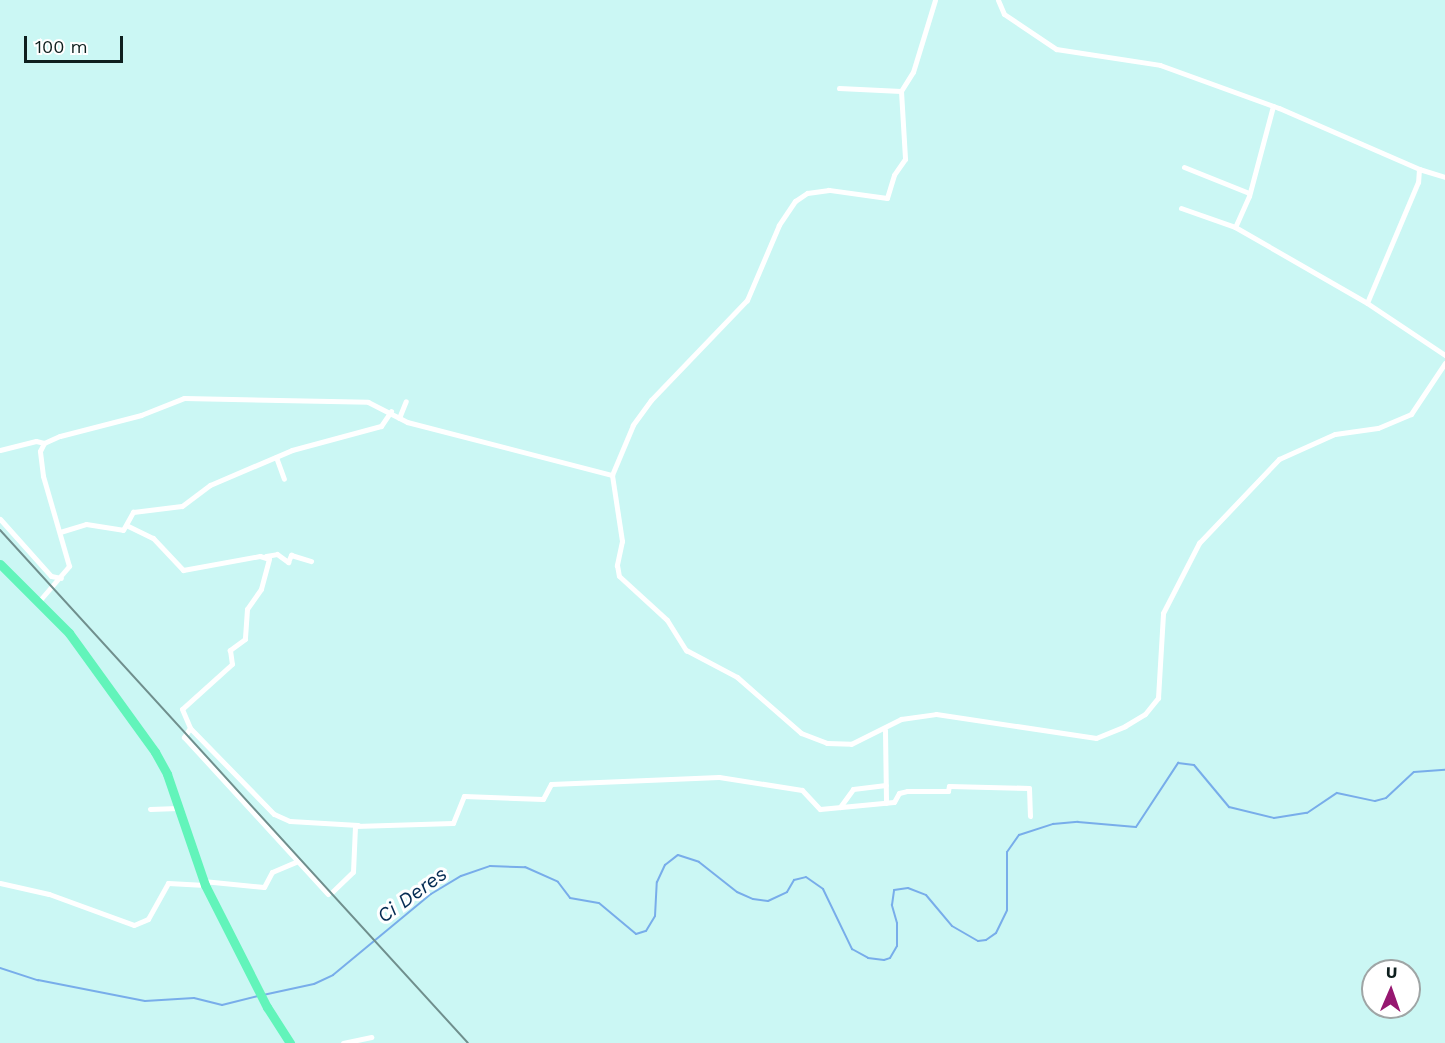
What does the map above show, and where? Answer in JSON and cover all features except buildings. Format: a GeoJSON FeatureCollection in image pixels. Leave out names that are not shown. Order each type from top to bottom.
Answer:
{"type":"FeatureCollection","features":[{"type":"Feature","properties":{"kind":"highway"},"geometry":{"type":"LineString","coordinates":[[0,564],[40,600],[79,645],[155,752],[179,808],[204,883],[267,1007],[290,1043]]}},
{"type":"Feature","properties":{"kind":"street"},"geometry":{"type":"LineString","coordinates":[[935,0],[913,72],[901,92],[905,159],[894,175],[887,198],[829,190],[807,194],[795,201],[779,225],[747,300],[651,400],[633,425],[612,475],[622,541],[617,565],[619,576],[667,620],[686,650],[737,676],[793,729],[814,740],[851,744],[902,719],[952,713],[1102,738],[1145,714],[1161,692],[1163,613],[1199,543],[1279,459],[1326,437],[1378,428],[1411,414],[1445,363]]}},
{"type":"Feature","properties":{"kind":"street"},"geometry":{"type":"LineString","coordinates":[[998,0],[1004,14],[1056,49],[1160,65],[1273,106],[1419,169],[1445,177]]}},
{"type":"Feature","properties":{"kind":"street"},"geometry":{"type":"LineString","coordinates":[[839,88],[901,92]]}},
{"type":"Feature","properties":{"kind":"street"},"geometry":{"type":"LineString","coordinates":[[1235,227],[1250,193],[1273,106]]}},
{"type":"Feature","properties":{"kind":"street"},"geometry":{"type":"LineString","coordinates":[[1184,167],[1250,193]]}},
{"type":"Feature","properties":{"kind":"street"},"geometry":{"type":"LineString","coordinates":[[1367,303],[1418,182],[1419,169]]}},
{"type":"Feature","properties":{"kind":"street"},"geometry":{"type":"LineString","coordinates":[[1181,208],[1235,227],[1367,303],[1445,355]]}},
{"type":"Feature","properties":{"kind":"street"},"geometry":{"type":"LineString","coordinates":[[0,450],[25,442],[44,443],[141,415],[184,398],[361,401],[391,411],[399,418],[612,475]]}},
{"type":"Feature","properties":{"kind":"street"},"geometry":{"type":"LineString","coordinates":[[399,418],[406,401]]}},
{"type":"Feature","properties":{"kind":"street"},"geometry":{"type":"LineString","coordinates":[[60,532],[86,524],[123,530],[128,526],[133,512],[182,506],[210,485],[310,443],[381,426],[391,411]]}},
{"type":"Feature","properties":{"kind":"street"},"geometry":{"type":"LineString","coordinates":[[40,600],[69,566],[43,477],[40,452],[44,443]]}},
{"type":"Feature","properties":{"kind":"street"},"geometry":{"type":"LineString","coordinates":[[276,457],[284,479]]}},
{"type":"Feature","properties":{"kind":"street"},"geometry":{"type":"LineString","coordinates":[[0,519],[51,576],[61,578]]}},
{"type":"Feature","properties":{"kind":"street"},"geometry":{"type":"LineString","coordinates":[[128,526],[153,538],[183,570],[277,554],[288,562],[294,555],[311,561]]}},
{"type":"Feature","properties":{"kind":"street"},"geometry":{"type":"LineString","coordinates":[[266,556],[270,564],[261,589],[247,608],[245,639],[230,651],[232,664],[209,681],[194,702],[188,702],[182,709],[190,728],[274,814],[290,821],[359,825],[453,823],[464,796],[543,799],[551,784],[714,777],[783,785],[802,790],[820,809],[894,802],[899,793],[948,791],[949,786],[1029,788],[1030,816]]}},
{"type":"Feature","properties":{"kind":"street"},"geometry":{"type":"LineString","coordinates":[[190,728],[185,738],[296,862],[330,893],[353,872],[354,828],[359,825]]}},
{"type":"Feature","properties":{"kind":"street"},"geometry":{"type":"LineString","coordinates":[[885,729],[886,803]]}},
{"type":"Feature","properties":{"kind":"street"},"geometry":{"type":"LineString","coordinates":[[840,807],[853,789],[886,786]]}},
{"type":"Feature","properties":{"kind":"street"},"geometry":{"type":"LineString","coordinates":[[150,810],[179,808]]}},
{"type":"Feature","properties":{"kind":"street"},"geometry":{"type":"LineString","coordinates":[[0,883],[79,903],[134,925],[148,919],[168,883],[264,887],[272,872],[296,862]]}},
{"type":"Feature","properties":{"kind":"street"},"geometry":{"type":"LineString","coordinates":[[344,1043],[372,1037]]}},
{"type":"Feature","properties":{"kind":"waterway","name":"Ci Deres"},"geometry":{"type":"LineString","coordinates":[[263,995],[314,984],[333,975],[431,894],[461,876],[490,866],[525,867],[558,882],[570,898],[599,903],[636,934],[646,931],[655,916],[657,882],[665,865],[678,855],[699,862],[737,892],[753,899],[768,901],[787,892],[794,880],[806,877],[823,889],[852,949],[868,958],[884,960],[890,958],[897,946],[897,923],[892,905],[894,890],[908,888],[926,895],[952,926],[978,941],[986,940],[996,933],[1007,910],[1007,852],[1019,835],[1053,824],[1078,822],[1136,827],[1178,763],[1194,765],[1229,807],[1274,818],[1307,813],[1337,793],[1375,801],[1386,798],[1414,772],[1445,770]]}},
{"type":"Feature","properties":{"kind":"waterway","name":"Ci Deres"},"geometry":{"type":"LineString","coordinates":[[0,968],[38,980],[145,1001],[194,998],[222,1005],[257,996]]}},
{"type":"Feature","properties":{"kind":"railway"},"geometry":{"type":"LineString","coordinates":[[0,530],[468,1043]]}}]}
